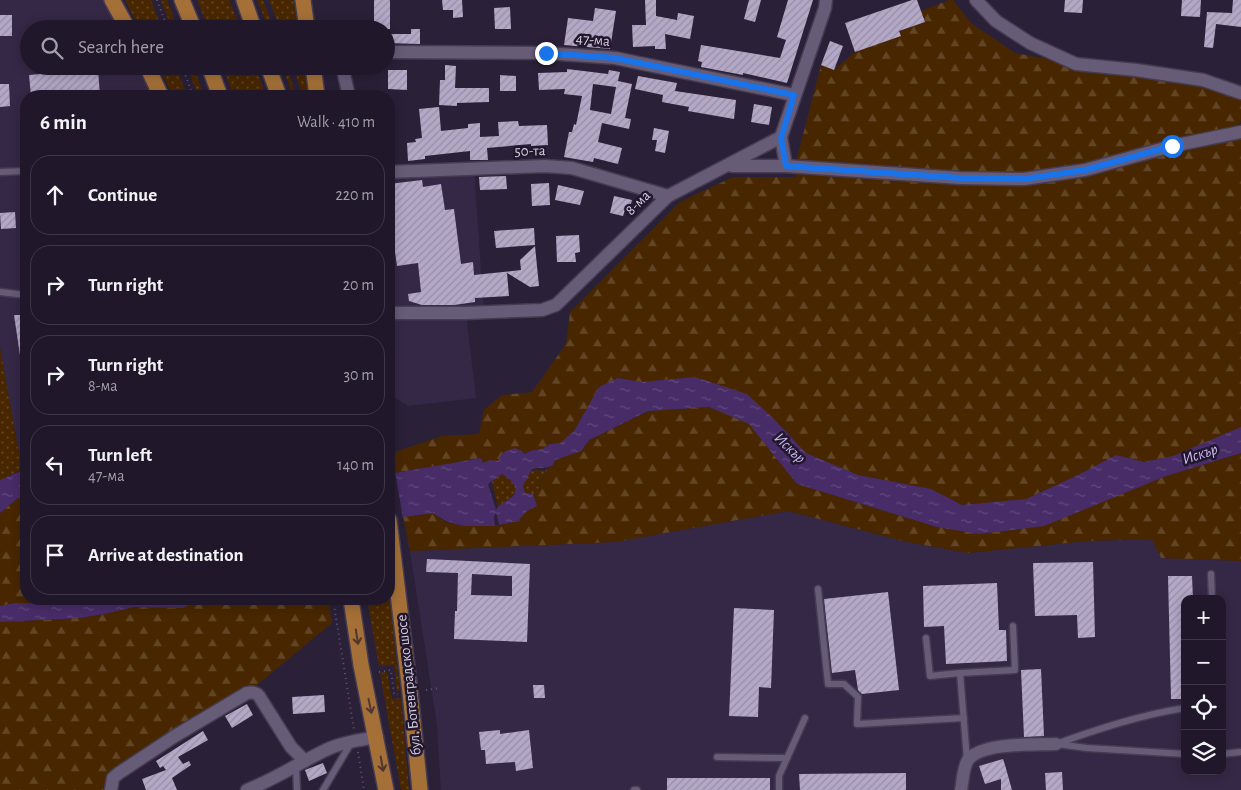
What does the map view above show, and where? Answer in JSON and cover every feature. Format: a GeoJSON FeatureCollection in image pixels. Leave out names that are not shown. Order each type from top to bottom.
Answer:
{"type":"FeatureCollection","features":[{"type":"Feature","properties":{"kind":"main road"},"geometry":{"type":"LineString","coordinates":[[112,0],[123,20]]}},
{"type":"Feature","properties":{"kind":"main road"},"geometry":{"type":"LineString","coordinates":[[182,0],[190,20]]}},
{"type":"Feature","properties":{"kind":"main road"},"geometry":{"type":"LineString","coordinates":[[244,0],[251,20]]}},
{"type":"Feature","properties":{"kind":"main road"},"geometry":{"type":"LineString","coordinates":[[303,0],[306,20]]}},
{"type":"Feature","properties":{"kind":"main road"},"geometry":{"type":"LineString","coordinates":[[151,75],[159,90]]}},
{"type":"Feature","properties":{"kind":"main road"},"geometry":{"type":"LineString","coordinates":[[212,75],[218,90]]}},
{"type":"Feature","properties":{"kind":"main road"},"geometry":{"type":"LineString","coordinates":[[271,75],[277,90]]}},
{"type":"Feature","properties":{"kind":"main road"},"geometry":{"type":"LineString","coordinates":[[314,75],[316,90]]}},
{"type":"Feature","properties":{"kind":"main road","name":"бул. Ботевградско шосе"},"geometry":{"type":"LineString","coordinates":[[395,564],[420,790]]}},
{"type":"Feature","properties":{"kind":"main road"},"geometry":{"type":"LineString","coordinates":[[352,605],[361,665],[377,737],[386,790]]}},
{"type":"Feature","properties":{"kind":"street"},"geometry":{"type":"LineString","coordinates":[[786,166],[781,138],[825,8],[826,0]]}},
{"type":"Feature","properties":{"kind":"street"},"geometry":{"type":"LineString","coordinates":[[976,0],[996,21],[1030,43],[1076,64],[1136,70],[1203,80],[1241,93]]}},
{"type":"Feature","properties":{"kind":"street","name":"47-ма"},"geometry":{"type":"LineString","coordinates":[[395,52],[546,53],[615,58],[794,95]]}},
{"type":"Feature","properties":{"kind":"street"},"geometry":{"type":"LineString","coordinates":[[344,75],[348,90]]}},
{"type":"Feature","properties":{"kind":"street"},"geometry":{"type":"LineString","coordinates":[[729,166],[786,166],[960,178],[1024,179],[1085,170],[1172,146],[1241,132]]}},
{"type":"Feature","properties":{"kind":"street","name":"8-ма"},"geometry":{"type":"LineString","coordinates":[[395,314],[542,310],[556,305],[668,196],[781,138]]}},
{"type":"Feature","properties":{"kind":"street","name":"50-та"},"geometry":{"type":"LineString","coordinates":[[395,172],[554,166],[572,168],[668,196]]}},
{"type":"Feature","properties":{"kind":"street"},"geometry":{"type":"LineString","coordinates":[[111,790],[113,778],[119,773],[175,736],[247,693],[256,693],[259,696],[291,746],[300,764]]}},
{"type":"Feature","properties":{"kind":"street"},"geometry":{"type":"LineString","coordinates":[[247,790],[330,748],[377,737]]}},
{"type":"Feature","properties":{"kind":"street"},"geometry":{"type":"LineString","coordinates":[[961,790],[967,760],[975,754],[992,748],[1056,744]]}},
{"type":"Feature","properties":{"kind":"lane"},"geometry":{"type":"LineString","coordinates":[[0,172],[20,171]]}},
{"type":"Feature","properties":{"kind":"lane"},"geometry":{"type":"LineString","coordinates":[[0,292],[20,294]]}},
{"type":"Feature","properties":{"kind":"lane"},"geometry":{"type":"LineString","coordinates":[[1212,574],[1212,595]]}},
{"type":"Feature","properties":{"kind":"lane"},"geometry":{"type":"LineString","coordinates":[[818,589],[828,684],[844,684],[858,697],[857,724],[964,718]]}},
{"type":"Feature","properties":{"kind":"lane"},"geometry":{"type":"LineString","coordinates":[[926,638],[930,676],[1015,670],[1013,626]]}},
{"type":"Feature","properties":{"kind":"lane"},"geometry":{"type":"LineString","coordinates":[[960,673],[967,760]]}},
{"type":"Feature","properties":{"kind":"lane"},"geometry":{"type":"LineString","coordinates":[[1056,744],[1154,713],[1181,709]]}},
{"type":"Feature","properties":{"kind":"lane"},"geometry":{"type":"LineString","coordinates":[[779,790],[778,776],[805,718]]}},
{"type":"Feature","properties":{"kind":"lane"},"geometry":{"type":"LineString","coordinates":[[323,790],[354,741]]}},
{"type":"Feature","properties":{"kind":"lane"},"geometry":{"type":"LineString","coordinates":[[1056,744],[1087,748],[1181,754]]}},
{"type":"Feature","properties":{"kind":"lane"},"geometry":{"type":"LineString","coordinates":[[1226,754],[1241,752]]}},
{"type":"Feature","properties":{"kind":"lane"},"geometry":{"type":"LineString","coordinates":[[717,757],[787,758]]}},
{"type":"Feature","properties":{"kind":"lane"},"geometry":{"type":"LineString","coordinates":[[297,790],[300,764]]}},
{"type":"Feature","properties":{"kind":"path"},"geometry":{"type":"LineString","coordinates":[[157,0],[165,20]]}},
{"type":"Feature","properties":{"kind":"path"},"geometry":{"type":"LineString","coordinates":[[185,75],[191,90]]}},
{"type":"Feature","properties":{"kind":"path"},"geometry":{"type":"LineString","coordinates":[[334,605],[354,741],[364,790]]}},
{"type":"Feature","properties":{"kind":"path"},"geometry":{"type":"LineString","coordinates":[[379,672],[391,670],[394,694],[402,693]]}},
{"type":"Feature","properties":{"kind":"path"},"geometry":{"type":"LineString","coordinates":[[346,678],[350,677]]}},
{"type":"Feature","properties":{"kind":"path"},"geometry":{"type":"LineString","coordinates":[[426,690],[440,688]]}},
{"type":"Feature","properties":{"kind":"shaded area"},"geometry":{"type":"Polygon","coordinates":[[[0,0],[112,0],[123,20],[20,20],[20,75],[151,75],[158,90],[20,90],[20,453],[0,348],[0,0]]]}},
{"type":"Feature","properties":{"kind":"shaded area"},"geometry":{"type":"Polygon","coordinates":[[[474,169],[484,312],[466,314],[476,398],[408,406],[395,398],[395,172],[474,169]]]}},
{"type":"Feature","properties":{"kind":"shaded area"},"geometry":{"type":"Polygon","coordinates":[[[788,511],[907,542],[968,553],[1087,541],[1153,539],[1161,558],[1241,561],[1241,790],[441,790],[437,725],[410,551],[615,542],[788,511]]]}},
{"type":"Feature","properties":{"kind":"green space"},"geometry":{"type":"Polygon","coordinates":[[[125,0],[151,0],[159,20],[135,20],[125,0]]]}},
{"type":"Feature","properties":{"kind":"green space"},"geometry":{"type":"Polygon","coordinates":[[[161,0],[167,0],[175,20],[169,20],[161,0]]]}},
{"type":"Feature","properties":{"kind":"green space"},"geometry":{"type":"Polygon","coordinates":[[[197,0],[229,0],[237,20],[205,20],[197,0]]]}},
{"type":"Feature","properties":{"kind":"green space"},"geometry":{"type":"Polygon","coordinates":[[[257,0],[263,0],[271,20],[265,20],[257,0]]]}},
{"type":"Feature","properties":{"kind":"green space"},"geometry":{"type":"Polygon","coordinates":[[[269,0],[294,0],[297,20],[277,20],[269,0]]]}},
{"type":"Feature","properties":{"kind":"green space"},"geometry":{"type":"Polygon","coordinates":[[[953,0],[971,23],[1015,53],[1076,64],[1136,70],[1241,93],[1241,121],[1234,132],[1241,132],[1241,427],[1173,456],[1144,462],[1116,455],[1026,499],[962,505],[931,489],[858,475],[806,453],[774,419],[695,377],[641,382],[618,378],[599,387],[574,431],[560,444],[550,444],[542,449],[533,450],[499,462],[482,463],[481,458],[395,473],[395,452],[442,436],[479,434],[484,410],[502,395],[532,392],[566,344],[570,312],[680,202],[733,177],[796,177],[797,158],[821,65],[834,70],[855,52],[901,36],[899,31],[925,22],[921,11],[953,0]]]}},
{"type":"Feature","properties":{"kind":"green space"},"geometry":{"type":"Polygon","coordinates":[[[162,75],[179,75],[185,90],[170,90],[162,75]]]}},
{"type":"Feature","properties":{"kind":"green space"},"geometry":{"type":"Polygon","coordinates":[[[190,75],[196,75],[202,90],[196,90],[190,75]]]}},
{"type":"Feature","properties":{"kind":"green space"},"geometry":{"type":"Polygon","coordinates":[[[226,75],[258,75],[264,90],[231,90],[226,75]]]}},
{"type":"Feature","properties":{"kind":"green space"},"geometry":{"type":"Polygon","coordinates":[[[285,75],[290,75],[294,90],[291,90],[285,75]]]}},
{"type":"Feature","properties":{"kind":"green space"},"geometry":{"type":"Polygon","coordinates":[[[296,75],[306,75],[308,90],[301,90],[296,75]]]}},
{"type":"Feature","properties":{"kind":"green space"},"geometry":{"type":"Polygon","coordinates":[[[0,348],[20,453],[20,471],[0,480],[0,348]]]}},
{"type":"Feature","properties":{"kind":"green space"},"geometry":{"type":"Polygon","coordinates":[[[709,407],[749,423],[797,484],[937,527],[1118,495],[1166,476],[1241,453],[1241,561],[1161,558],[1152,539],[1087,541],[968,553],[907,542],[788,511],[615,542],[410,551],[403,516],[433,513],[446,522],[459,525],[499,525],[518,521],[527,511],[537,506],[533,494],[536,495],[546,469],[553,465],[555,460],[581,451],[589,440],[649,411],[709,407]]]}},
{"type":"Feature","properties":{"kind":"green space"},"geometry":{"type":"Polygon","coordinates":[[[530,471],[545,471],[536,495],[525,493],[523,486],[530,471]]]}},
{"type":"Feature","properties":{"kind":"green space"},"geometry":{"type":"Polygon","coordinates":[[[502,474],[514,484],[516,490],[512,497],[498,507],[492,481],[502,474]]]}},
{"type":"Feature","properties":{"kind":"green space"},"geometry":{"type":"Polygon","coordinates":[[[20,498],[20,603],[0,606],[0,513],[20,498]]]}},
{"type":"Feature","properties":{"kind":"green space"},"geometry":{"type":"Polygon","coordinates":[[[190,605],[329,605],[332,623],[247,693],[119,773],[111,790],[0,790],[0,622],[80,618],[134,607],[181,608],[190,605]]]}},
{"type":"Feature","properties":{"kind":"green space"},"geometry":{"type":"Polygon","coordinates":[[[368,605],[390,605],[400,691],[397,691],[394,665],[379,666],[368,605]]]}},
{"type":"Feature","properties":{"kind":"green space"},"geometry":{"type":"Polygon","coordinates":[[[387,672],[392,699],[401,698],[409,790],[401,790],[380,673],[387,672]]]}},
{"type":"Feature","properties":{"kind":"water","name":"Искър"},"geometry":{"type":"Polygon","coordinates":[[[695,377],[747,394],[806,453],[858,475],[931,489],[962,505],[1026,499],[1116,455],[1144,462],[1173,456],[1241,427],[1241,453],[1166,476],[1044,526],[979,534],[937,527],[797,484],[749,424],[709,407],[648,411],[589,440],[581,451],[555,460],[553,465],[532,469],[523,486],[525,493],[533,494],[537,506],[527,511],[518,521],[499,525],[496,512],[494,517],[495,526],[454,524],[433,513],[395,518],[395,473],[481,458],[483,463],[490,460],[498,461],[502,453],[515,448],[524,454],[542,449],[550,444],[560,443],[574,431],[599,387],[618,378],[641,382],[695,377]],[[502,474],[488,484],[496,510],[514,494],[515,487],[502,474]]]}},
{"type":"Feature","properties":{"kind":"water"},"geometry":{"type":"Polygon","coordinates":[[[20,472],[20,498],[0,513],[0,480],[20,472]]]}},
{"type":"Feature","properties":{"kind":"water"},"geometry":{"type":"Polygon","coordinates":[[[20,603],[20,605],[190,605],[181,608],[134,607],[80,618],[0,622],[0,606],[20,603]]]}},
{"type":"Feature","properties":{"kind":"pier"},"geometry":{"type":"Polygon","coordinates":[[[395,471],[403,519],[395,521],[395,471]]]}},
{"type":"Feature","properties":{"kind":"building"},"geometry":{"type":"Polygon","coordinates":[[[374,0],[390,0],[390,20],[374,20],[374,0]]]}},
{"type":"Feature","properties":{"kind":"building"},"geometry":{"type":"Polygon","coordinates":[[[442,0],[462,0],[463,17],[453,18],[453,10],[443,10],[442,0]]]}},
{"type":"Feature","properties":{"kind":"building"},"geometry":{"type":"Polygon","coordinates":[[[645,0],[656,0],[656,16],[677,20],[678,13],[694,16],[690,39],[665,34],[666,49],[655,49],[655,46],[633,47],[632,25],[646,25],[645,0]]]}},
{"type":"Feature","properties":{"kind":"building"},"geometry":{"type":"Polygon","coordinates":[[[749,0],[761,0],[755,22],[744,19],[749,0]]]}},
{"type":"Feature","properties":{"kind":"building"},"geometry":{"type":"Polygon","coordinates":[[[788,0],[813,0],[787,83],[743,73],[743,75],[701,67],[702,62],[698,61],[701,45],[780,58],[786,40],[777,37],[788,0]]]}},
{"type":"Feature","properties":{"kind":"building"},"geometry":{"type":"Polygon","coordinates":[[[912,0],[917,0],[925,22],[899,31],[901,36],[855,52],[845,23],[912,0]]]}},
{"type":"Feature","properties":{"kind":"building"},"geometry":{"type":"Polygon","coordinates":[[[1065,0],[1083,0],[1082,13],[1064,12],[1065,0]]]}},
{"type":"Feature","properties":{"kind":"building"},"geometry":{"type":"Polygon","coordinates":[[[1182,0],[1201,0],[1200,17],[1181,16],[1182,0]]]}},
{"type":"Feature","properties":{"kind":"building"},"geometry":{"type":"Polygon","coordinates":[[[1233,0],[1241,0],[1241,27],[1216,24],[1213,48],[1204,47],[1207,12],[1232,13],[1233,0]]]}},
{"type":"Feature","properties":{"kind":"building"},"geometry":{"type":"Polygon","coordinates":[[[510,7],[511,29],[495,29],[494,8],[510,7]]]}},
{"type":"Feature","properties":{"kind":"building"},"geometry":{"type":"Polygon","coordinates":[[[595,8],[616,11],[610,49],[564,45],[568,18],[593,21],[595,8]]]}},
{"type":"Feature","properties":{"kind":"building"},"geometry":{"type":"Polygon","coordinates":[[[0,15],[12,15],[12,36],[0,36],[0,15]]]}},
{"type":"Feature","properties":{"kind":"building"},"geometry":{"type":"Polygon","coordinates":[[[411,29],[420,29],[420,44],[395,43],[395,34],[411,34],[411,29]]]}},
{"type":"Feature","properties":{"kind":"building"},"geometry":{"type":"Polygon","coordinates":[[[830,41],[843,46],[834,70],[821,65],[830,41]]]}},
{"type":"Feature","properties":{"kind":"building"},"geometry":{"type":"Polygon","coordinates":[[[445,65],[456,66],[455,88],[489,88],[489,102],[457,103],[457,106],[439,105],[440,80],[445,80],[445,65]]]}},
{"type":"Feature","properties":{"kind":"building"},"geometry":{"type":"Polygon","coordinates":[[[567,69],[608,74],[609,70],[620,72],[618,81],[632,84],[625,118],[631,119],[629,129],[602,123],[598,142],[622,148],[618,164],[594,158],[593,162],[564,157],[569,132],[572,132],[574,124],[576,125],[582,96],[564,94],[565,89],[539,90],[538,73],[567,72],[567,69]],[[593,84],[590,110],[611,114],[616,87],[593,84]]]}},
{"type":"Feature","properties":{"kind":"building"},"geometry":{"type":"Polygon","coordinates":[[[395,70],[407,70],[407,90],[388,89],[388,75],[395,75],[395,70]]]}},
{"type":"Feature","properties":{"kind":"building"},"geometry":{"type":"Polygon","coordinates":[[[29,75],[98,75],[100,90],[30,90],[29,75]]]}},
{"type":"Feature","properties":{"kind":"building"},"geometry":{"type":"Polygon","coordinates":[[[500,75],[516,76],[516,91],[500,91],[500,75]]]}},
{"type":"Feature","properties":{"kind":"building"},"geometry":{"type":"Polygon","coordinates":[[[638,76],[677,83],[675,91],[736,100],[734,119],[688,111],[689,107],[662,102],[663,95],[635,89],[638,76]]]}},
{"type":"Feature","properties":{"kind":"building"},"geometry":{"type":"Polygon","coordinates":[[[0,84],[9,84],[10,106],[0,107],[0,84]]]}},
{"type":"Feature","properties":{"kind":"building"},"geometry":{"type":"Polygon","coordinates":[[[754,104],[772,107],[769,125],[751,122],[754,104]]]}},
{"type":"Feature","properties":{"kind":"building"},"geometry":{"type":"Polygon","coordinates":[[[439,107],[441,131],[468,128],[468,124],[480,123],[480,137],[499,136],[498,122],[518,121],[519,126],[547,125],[548,145],[531,146],[531,144],[487,148],[488,160],[470,160],[470,151],[425,156],[425,159],[408,161],[407,143],[416,142],[415,139],[422,138],[419,109],[439,107]]]}},
{"type":"Feature","properties":{"kind":"building"},"geometry":{"type":"Polygon","coordinates":[[[654,128],[669,131],[665,153],[655,151],[657,140],[652,140],[654,128]]]}},
{"type":"Feature","properties":{"kind":"building"},"geometry":{"type":"Polygon","coordinates":[[[506,176],[507,189],[480,190],[479,177],[506,176]]]}},
{"type":"Feature","properties":{"kind":"building"},"geometry":{"type":"Polygon","coordinates":[[[422,180],[423,187],[441,184],[445,210],[454,209],[461,264],[473,262],[474,275],[521,270],[520,260],[535,246],[539,286],[530,287],[507,273],[509,296],[475,298],[475,302],[454,305],[422,305],[409,301],[408,294],[421,292],[418,263],[397,266],[395,252],[395,183],[422,180]]]}},
{"type":"Feature","properties":{"kind":"building"},"geometry":{"type":"Polygon","coordinates":[[[549,183],[550,205],[532,206],[531,184],[549,183]]]}},
{"type":"Feature","properties":{"kind":"building"},"geometry":{"type":"Polygon","coordinates":[[[558,185],[584,191],[580,205],[555,200],[558,185]]]}},
{"type":"Feature","properties":{"kind":"building"},"geometry":{"type":"Polygon","coordinates":[[[614,196],[632,200],[629,211],[625,210],[623,216],[610,213],[614,196]]]}},
{"type":"Feature","properties":{"kind":"building"},"geometry":{"type":"Polygon","coordinates":[[[15,212],[16,228],[1,229],[0,213],[15,212]]]}},
{"type":"Feature","properties":{"kind":"building"},"geometry":{"type":"Polygon","coordinates":[[[534,228],[535,245],[496,248],[494,231],[534,228]]]}},
{"type":"Feature","properties":{"kind":"building"},"geometry":{"type":"Polygon","coordinates":[[[579,235],[580,252],[575,253],[576,262],[557,262],[556,236],[579,235]]]}},
{"type":"Feature","properties":{"kind":"building"},"geometry":{"type":"Polygon","coordinates":[[[14,315],[20,315],[20,355],[14,315]]]}},
{"type":"Feature","properties":{"kind":"building"},"geometry":{"type":"Polygon","coordinates":[[[427,559],[530,564],[527,642],[454,639],[458,573],[426,572],[427,559]],[[472,574],[471,595],[512,596],[512,576],[472,574]]]}},
{"type":"Feature","properties":{"kind":"building"},"geometry":{"type":"Polygon","coordinates":[[[1093,562],[1095,637],[1078,638],[1077,615],[1035,616],[1033,563],[1093,562]]]}},
{"type":"Feature","properties":{"kind":"building"},"geometry":{"type":"Polygon","coordinates":[[[1168,576],[1192,576],[1193,595],[1181,595],[1181,699],[1171,699],[1168,576]]]}},
{"type":"Feature","properties":{"kind":"building"},"geometry":{"type":"Polygon","coordinates":[[[997,583],[999,630],[1006,630],[1007,661],[946,664],[944,626],[924,627],[923,586],[997,583]]]}},
{"type":"Feature","properties":{"kind":"building"},"geometry":{"type":"Polygon","coordinates":[[[888,592],[899,690],[862,694],[858,690],[855,670],[832,673],[824,599],[888,592]]]}},
{"type":"Feature","properties":{"kind":"building"},"geometry":{"type":"Polygon","coordinates":[[[734,608],[774,610],[771,688],[759,687],[758,717],[729,716],[734,608]]]}},
{"type":"Feature","properties":{"kind":"building"},"geometry":{"type":"Polygon","coordinates":[[[1041,669],[1044,736],[1024,737],[1021,670],[1041,669]]]}},
{"type":"Feature","properties":{"kind":"building"},"geometry":{"type":"Polygon","coordinates":[[[533,685],[544,685],[545,698],[534,698],[533,685]]]}},
{"type":"Feature","properties":{"kind":"building"},"geometry":{"type":"Polygon","coordinates":[[[324,695],[325,712],[293,714],[292,697],[324,695]]]}},
{"type":"Feature","properties":{"kind":"building"},"geometry":{"type":"Polygon","coordinates":[[[247,704],[253,715],[232,728],[225,716],[247,704]]]}},
{"type":"Feature","properties":{"kind":"building"},"geometry":{"type":"Polygon","coordinates":[[[500,730],[500,734],[529,730],[533,768],[516,771],[515,762],[486,764],[485,750],[481,750],[479,732],[500,730]]]}},
{"type":"Feature","properties":{"kind":"building"},"geometry":{"type":"Polygon","coordinates":[[[203,731],[208,740],[178,757],[183,764],[189,761],[191,765],[172,778],[177,790],[146,790],[142,779],[166,770],[163,766],[160,768],[156,761],[203,731]]]}},
{"type":"Feature","properties":{"kind":"building"},"geometry":{"type":"Polygon","coordinates":[[[1003,759],[1012,790],[1001,790],[1001,779],[985,784],[979,766],[1003,759]]]}},
{"type":"Feature","properties":{"kind":"building"},"geometry":{"type":"Polygon","coordinates":[[[323,763],[327,773],[309,781],[305,770],[323,763]]]}},
{"type":"Feature","properties":{"kind":"building"},"geometry":{"type":"Polygon","coordinates":[[[1062,772],[1063,790],[1046,790],[1045,773],[1062,772]]]}},
{"type":"Feature","properties":{"kind":"building"},"geometry":{"type":"Polygon","coordinates":[[[906,773],[906,790],[800,790],[799,774],[906,773]]]}},
{"type":"Feature","properties":{"kind":"building"},"geometry":{"type":"Polygon","coordinates":[[[667,778],[770,778],[770,790],[667,790],[667,778]]]}},
{"type":"Feature","properties":{"kind":"route"},"geometry":{"type":"LineString","coordinates":[[546,53],[615,58],[794,95],[781,138],[786,166],[960,178],[1024,179],[1085,170],[1172,146]]}}]}
